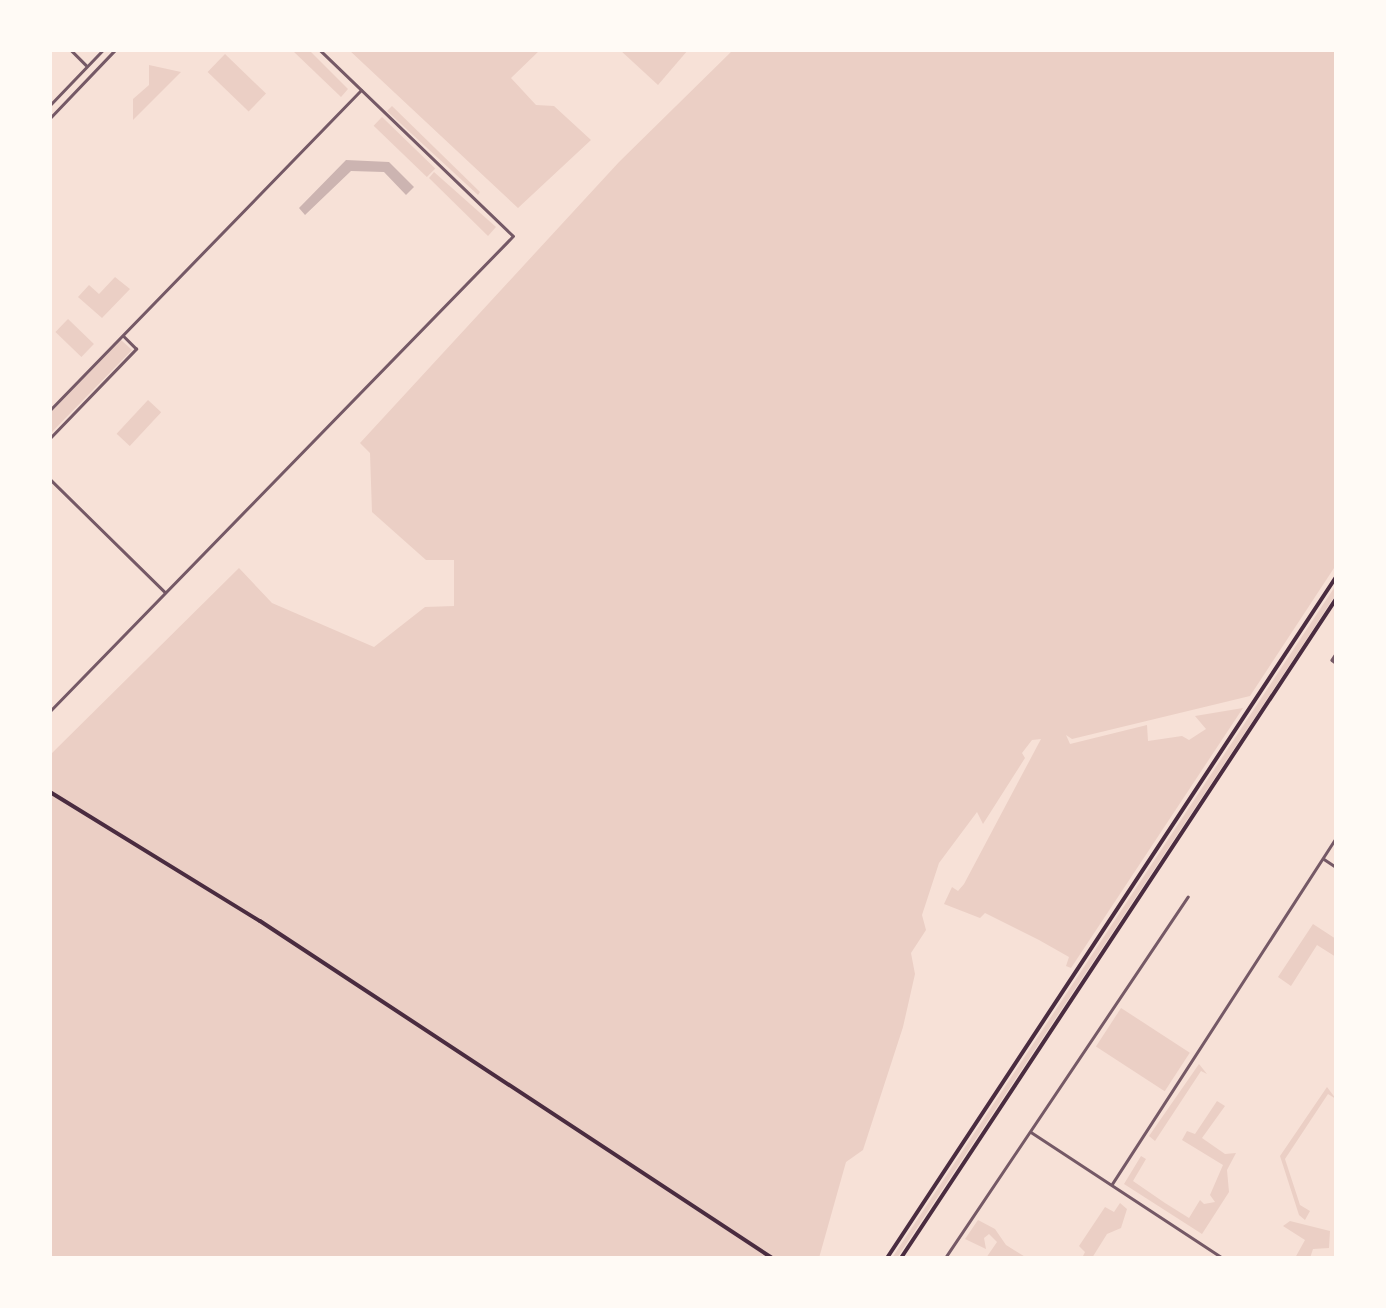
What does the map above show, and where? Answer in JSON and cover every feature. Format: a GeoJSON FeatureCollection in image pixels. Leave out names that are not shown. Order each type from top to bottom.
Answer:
{"type":"FeatureCollection","features":[{"type":"Feature","properties":{"kind":"main road"},"geometry":{"type":"LineString","coordinates":[[887,1258],[1336,578]]}},
{"type":"Feature","properties":{"kind":"main road"},"geometry":{"type":"LineString","coordinates":[[901,1258],[1336,599]]}},
{"type":"Feature","properties":{"kind":"main road"},"geometry":{"type":"LineString","coordinates":[[50,792],[154,853],[772,1258]]}},
{"type":"Feature","properties":{"kind":"street"},"geometry":{"type":"LineString","coordinates":[[71,50],[87,66]]}},
{"type":"Feature","properties":{"kind":"street"},"geometry":{"type":"LineString","coordinates":[[60,109],[51,104],[103,50]]}},
{"type":"Feature","properties":{"kind":"street"},"geometry":{"type":"LineString","coordinates":[[50,118],[115,50]]}},
{"type":"Feature","properties":{"kind":"street"},"geometry":{"type":"LineString","coordinates":[[50,712],[512,236],[320,50]]}},
{"type":"Feature","properties":{"kind":"street"},"geometry":{"type":"LineString","coordinates":[[50,410],[361,90]]}},
{"type":"Feature","properties":{"kind":"street"},"geometry":{"type":"LineString","coordinates":[[50,438],[136,349],[122,336]]}},
{"type":"Feature","properties":{"kind":"street"},"geometry":{"type":"LineString","coordinates":[[50,479],[165,592]]}},
{"type":"Feature","properties":{"kind":"street"},"geometry":{"type":"LineString","coordinates":[[1336,654],[1332,660],[1336,663]]}},
{"type":"Feature","properties":{"kind":"street"},"geometry":{"type":"LineString","coordinates":[[1112,1184],[1336,838]]}},
{"type":"Feature","properties":{"kind":"street"},"geometry":{"type":"LineString","coordinates":[[1323,858],[1336,867]]}},
{"type":"Feature","properties":{"kind":"street"},"geometry":{"type":"LineString","coordinates":[[945,1258],[1188,897]]}},
{"type":"Feature","properties":{"kind":"street"},"geometry":{"type":"LineString","coordinates":[[1030,1131],[1223,1258]]}},
{"type":"Feature","properties":{"kind":"shaded area"},"geometry":{"type":"Polygon","coordinates":[[[309,50],[348,89],[341,97],[293,51],[309,50]]]}},
{"type":"Feature","properties":{"kind":"shaded area"},"geometry":{"type":"Polygon","coordinates":[[[349,50],[540,50],[511,78],[536,105],[554,106],[591,140],[518,208],[349,50]]]}},
{"type":"Feature","properties":{"kind":"shaded area"},"geometry":{"type":"Polygon","coordinates":[[[620,50],[688,50],[658,85],[620,50]]]}},
{"type":"Feature","properties":{"kind":"shaded area"},"geometry":{"type":"Polygon","coordinates":[[[733,50],[1336,50],[1336,565],[1250,696],[1072,739],[1066,735],[1070,744],[1147,725],[1148,741],[1182,736],[1189,740],[1206,729],[1195,716],[1243,708],[1071,968],[1066,966],[1069,957],[1039,940],[985,913],[980,918],[944,904],[952,887],[958,891],[964,884],[1041,739],[1032,740],[1022,753],[1025,758],[983,824],[977,812],[939,863],[922,915],[926,930],[911,953],[915,974],[903,1027],[863,1150],[846,1162],[819,1258],[50,1258],[50,755],[239,568],[272,603],[374,647],[425,607],[454,606],[454,560],[426,560],[372,512],[370,453],[360,443],[619,162],[733,50]]]}},
{"type":"Feature","properties":{"kind":"shaded area"},"geometry":{"type":"Polygon","coordinates":[[[225,54],[266,94],[249,112],[208,72],[225,54]]]}},
{"type":"Feature","properties":{"kind":"shaded area"},"geometry":{"type":"Polygon","coordinates":[[[149,65],[181,72],[133,120],[133,99],[149,85],[149,65]]]}},
{"type":"Feature","properties":{"kind":"shaded area"},"geometry":{"type":"Polygon","coordinates":[[[392,106],[480,192],[478,195],[387,111],[392,106]]]}},
{"type":"Feature","properties":{"kind":"shaded area"},"geometry":{"type":"Polygon","coordinates":[[[382,117],[435,168],[427,177],[374,126],[382,117]]]}},
{"type":"Feature","properties":{"kind":"shaded area"},"geometry":{"type":"Polygon","coordinates":[[[434,172],[496,227],[488,236],[429,178],[434,172]]]}},
{"type":"Feature","properties":{"kind":"shaded area"},"geometry":{"type":"Polygon","coordinates":[[[115,277],[130,289],[102,318],[78,297],[89,285],[99,294],[115,277]]]}},
{"type":"Feature","properties":{"kind":"shaded area"},"geometry":{"type":"Polygon","coordinates":[[[68,319],[94,344],[81,357],[55,332],[68,319]]]}},
{"type":"Feature","properties":{"kind":"shaded area"},"geometry":{"type":"Polygon","coordinates":[[[121,340],[132,350],[50,434],[50,413],[121,340]]]}},
{"type":"Feature","properties":{"kind":"shaded area"},"geometry":{"type":"Polygon","coordinates":[[[148,400],[161,412],[130,446],[117,434],[148,400]]]}},
{"type":"Feature","properties":{"kind":"shaded area"},"geometry":{"type":"Polygon","coordinates":[[[1336,585],[1336,594],[1308,637],[897,1258],[892,1258],[1336,585]]]}},
{"type":"Feature","properties":{"kind":"shaded area"},"geometry":{"type":"Polygon","coordinates":[[[1313,924],[1336,939],[1336,957],[1317,945],[1291,986],[1278,977],[1313,924]]]}},
{"type":"Feature","properties":{"kind":"shaded area"},"geometry":{"type":"Polygon","coordinates":[[[1121,1008],[1190,1053],[1165,1091],[1096,1047],[1121,1008]]]}},
{"type":"Feature","properties":{"kind":"shaded area"},"geometry":{"type":"Polygon","coordinates":[[[1199,1064],[1207,1074],[1201,1071],[1155,1141],[1149,1136],[1199,1064]]]}},
{"type":"Feature","properties":{"kind":"shaded area"},"geometry":{"type":"Polygon","coordinates":[[[1327,1087],[1336,1099],[1328,1094],[1285,1159],[1300,1205],[1310,1211],[1305,1220],[1299,1215],[1280,1156],[1327,1087]]]}},
{"type":"Feature","properties":{"kind":"shaded area"},"geometry":{"type":"Polygon","coordinates":[[[1217,1101],[1225,1106],[1202,1138],[1225,1154],[1236,1153],[1227,1170],[1229,1192],[1202,1234],[1124,1184],[1141,1156],[1146,1159],[1133,1181],[1189,1218],[1200,1200],[1204,1204],[1215,1202],[1210,1195],[1223,1165],[1182,1140],[1187,1131],[1195,1134],[1217,1101]]]}},
{"type":"Feature","properties":{"kind":"shaded area"},"geometry":{"type":"Polygon","coordinates":[[[1120,1203],[1127,1209],[1121,1228],[1107,1234],[1092,1258],[1082,1258],[1085,1252],[1079,1246],[1105,1207],[1114,1212],[1120,1203]]]}},
{"type":"Feature","properties":{"kind":"shaded area"},"geometry":{"type":"Polygon","coordinates":[[[978,1220],[995,1229],[1006,1245],[1027,1258],[986,1258],[997,1242],[989,1234],[984,1238],[986,1249],[965,1239],[978,1220]]]}},
{"type":"Feature","properties":{"kind":"shaded area"},"geometry":{"type":"Polygon","coordinates":[[[1290,1221],[1330,1231],[1329,1248],[1313,1249],[1310,1258],[1295,1258],[1305,1240],[1283,1226],[1290,1221]]]}},
{"type":"Feature","properties":{"kind":"building"},"geometry":{"type":"Polygon","coordinates":[[[346,160],[389,162],[414,187],[406,195],[384,172],[351,171],[305,215],[299,208],[346,160]]]}}]}
